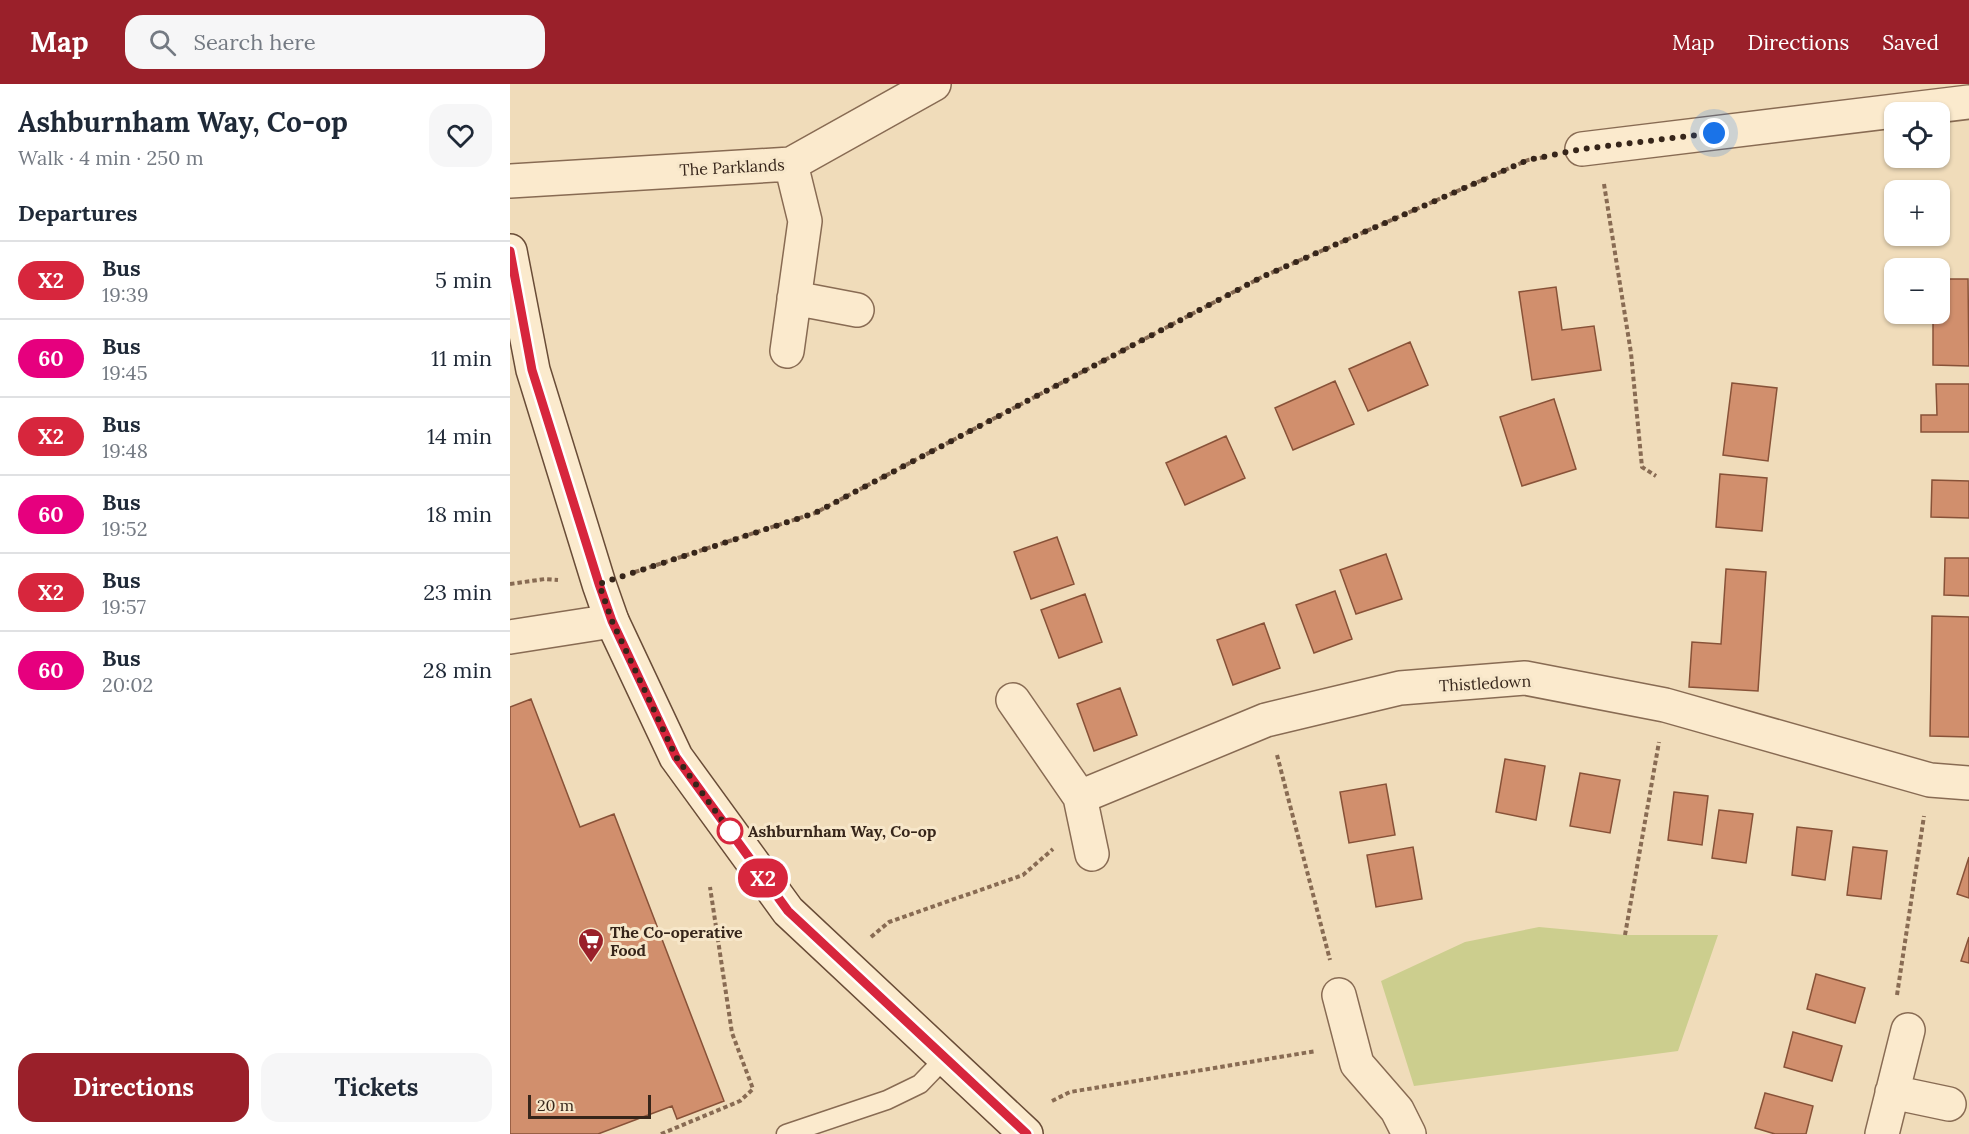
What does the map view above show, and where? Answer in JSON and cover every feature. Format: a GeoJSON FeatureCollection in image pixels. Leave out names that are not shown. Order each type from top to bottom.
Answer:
{"type":"FeatureCollection","features":[{"type":"Feature","properties":{"kind":"street","name":"The Parklands"},"geometry":{"type":"LineString","coordinates":[[510,181],[791,164],[934,84]]}},
{"type":"Feature","properties":{"kind":"street"},"geometry":{"type":"LineString","coordinates":[[1590,148],[1969,102]]}},
{"type":"Feature","properties":{"kind":"street"},"geometry":{"type":"LineString","coordinates":[[787,351],[805,220],[791,164]]}},
{"type":"Feature","properties":{"kind":"street"},"geometry":{"type":"LineString","coordinates":[[510,251],[532,370],[599,584],[612,621],[676,757],[788,911],[1026,1134]]}},
{"type":"Feature","properties":{"kind":"street"},"geometry":{"type":"LineString","coordinates":[[794,298],[857,310]]}},
{"type":"Feature","properties":{"kind":"street"},"geometry":{"type":"LineString","coordinates":[[510,637],[612,621]]}},
{"type":"Feature","properties":{"kind":"street","name":"Thistledown"},"geometry":{"type":"LineString","coordinates":[[1082,809],[1266,720],[1400,688],[1525,678],[1665,705],[1930,780],[1969,783]]}},
{"type":"Feature","properties":{"kind":"street"},"geometry":{"type":"LineString","coordinates":[[1013,700],[1082,809],[1092,854]]}},
{"type":"Feature","properties":{"kind":"street"},"geometry":{"type":"LineString","coordinates":[[1339,995],[1357,1064],[1396,1110],[1409,1134]]}},
{"type":"Feature","properties":{"kind":"street"},"geometry":{"type":"LineString","coordinates":[[1882,1134],[1908,1030]]}},
{"type":"Feature","properties":{"kind":"street"},"geometry":{"type":"LineString","coordinates":[[1892,1092],[1949,1104]]}},
{"type":"Feature","properties":{"kind":"lane"},"geometry":{"type":"LineString","coordinates":[[796,1132],[887,1100],[920,1084],[945,1058]]}},
{"type":"Feature","properties":{"kind":"path"},"geometry":{"type":"LineString","coordinates":[[510,584],[544,579],[599,584],[815,513],[1262,277],[1528,160],[1590,148],[1630,353],[1642,467],[1656,476]]}},
{"type":"Feature","properties":{"kind":"path"},"geometry":{"type":"LineString","coordinates":[[1625,935],[1665,705]]}},
{"type":"Feature","properties":{"kind":"path"},"geometry":{"type":"LineString","coordinates":[[1266,720],[1287,785],[1339,995]]}},
{"type":"Feature","properties":{"kind":"path"},"geometry":{"type":"LineString","coordinates":[[1908,1030],[1894,1014],[1930,780]]}},
{"type":"Feature","properties":{"kind":"path"},"geometry":{"type":"LineString","coordinates":[[870,938],[889,922],[1023,875],[1082,809]]}},
{"type":"Feature","properties":{"kind":"path"},"geometry":{"type":"LineString","coordinates":[[661,1134],[740,1101],[753,1089],[732,1033],[710,887]]}},
{"type":"Feature","properties":{"kind":"path"},"geometry":{"type":"LineString","coordinates":[[1052,1101],[1070,1092],[1353,1046]]}},
{"type":"Feature","properties":{"kind":"green space"},"geometry":{"type":"Polygon","coordinates":[[[1539,927],[1625,935],[1718,935],[1678,1051],[1414,1086],[1381,981],[1465,942],[1539,927]]]}},
{"type":"Feature","properties":{"kind":"building"},"geometry":{"type":"Polygon","coordinates":[[[1950,279],[1968,279],[1969,366],[1933,365],[1933,324],[1950,324],[1950,279]]]}},
{"type":"Feature","properties":{"kind":"building"},"geometry":{"type":"Polygon","coordinates":[[[1556,287],[1562,330],[1594,326],[1601,370],[1532,380],[1519,292],[1556,287]]]}},
{"type":"Feature","properties":{"kind":"building"},"geometry":{"type":"Polygon","coordinates":[[[1410,342],[1428,385],[1368,411],[1349,369],[1410,342]]]}},
{"type":"Feature","properties":{"kind":"building"},"geometry":{"type":"Polygon","coordinates":[[[1335,381],[1354,424],[1293,450],[1275,408],[1335,381]]]}},
{"type":"Feature","properties":{"kind":"building"},"geometry":{"type":"Polygon","coordinates":[[[1732,383],[1777,388],[1768,461],[1723,455],[1732,383]]]}},
{"type":"Feature","properties":{"kind":"building"},"geometry":{"type":"Polygon","coordinates":[[[1936,384],[1969,384],[1969,432],[1921,432],[1921,415],[1937,415],[1936,384]]]}},
{"type":"Feature","properties":{"kind":"building"},"geometry":{"type":"Polygon","coordinates":[[[1554,399],[1576,469],[1522,486],[1500,417],[1554,399]]]}},
{"type":"Feature","properties":{"kind":"building"},"geometry":{"type":"Polygon","coordinates":[[[1226,436],[1245,478],[1185,505],[1166,463],[1226,436]]]}},
{"type":"Feature","properties":{"kind":"building"},"geometry":{"type":"Polygon","coordinates":[[[1720,474],[1767,478],[1762,531],[1716,527],[1720,474]]]}},
{"type":"Feature","properties":{"kind":"building"},"geometry":{"type":"Polygon","coordinates":[[[1932,480],[1969,481],[1969,518],[1931,517],[1932,480]]]}},
{"type":"Feature","properties":{"kind":"building"},"geometry":{"type":"Polygon","coordinates":[[[1057,537],[1074,584],[1031,599],[1014,552],[1057,537]]]}},
{"type":"Feature","properties":{"kind":"building"},"geometry":{"type":"Polygon","coordinates":[[[1386,554],[1402,599],[1356,614],[1340,570],[1386,554]]]}},
{"type":"Feature","properties":{"kind":"building"},"geometry":{"type":"Polygon","coordinates":[[[1945,558],[1969,558],[1969,596],[1944,595],[1945,558]]]}},
{"type":"Feature","properties":{"kind":"building"},"geometry":{"type":"Polygon","coordinates":[[[1726,569],[1766,572],[1758,691],[1689,687],[1692,642],[1721,644],[1726,569]]]}},
{"type":"Feature","properties":{"kind":"building"},"geometry":{"type":"Polygon","coordinates":[[[1335,591],[1352,639],[1314,653],[1296,605],[1335,591]]]}},
{"type":"Feature","properties":{"kind":"building"},"geometry":{"type":"Polygon","coordinates":[[[1085,594],[1102,642],[1059,658],[1041,610],[1085,594]]]}},
{"type":"Feature","properties":{"kind":"building"},"geometry":{"type":"Polygon","coordinates":[[[1932,616],[1969,617],[1969,737],[1930,736],[1932,616]]]}},
{"type":"Feature","properties":{"kind":"building"},"geometry":{"type":"Polygon","coordinates":[[[1264,623],[1280,668],[1233,685],[1217,640],[1264,623]]]}},
{"type":"Feature","properties":{"kind":"building"},"geometry":{"type":"Polygon","coordinates":[[[1120,688],[1137,735],[1094,751],[1077,704],[1120,688]]]}},
{"type":"Feature","properties":{"kind":"building","name":"The Co-operative Food"},"geometry":{"type":"Polygon","coordinates":[[[531,699],[580,827],[614,814],[724,1101],[677,1119],[672,1106],[598,1134],[510,1134],[510,707],[531,699]]]}},
{"type":"Feature","properties":{"kind":"building"},"geometry":{"type":"Polygon","coordinates":[[[1505,759],[1545,766],[1536,820],[1496,812],[1505,759]]]}},
{"type":"Feature","properties":{"kind":"building"},"geometry":{"type":"Polygon","coordinates":[[[1580,773],[1620,780],[1610,833],[1570,826],[1580,773]]]}},
{"type":"Feature","properties":{"kind":"building"},"geometry":{"type":"Polygon","coordinates":[[[1386,784],[1395,835],[1349,843],[1340,792],[1386,784]]]}},
{"type":"Feature","properties":{"kind":"building"},"geometry":{"type":"Polygon","coordinates":[[[1674,792],[1708,796],[1702,845],[1668,840],[1674,792]]]}},
{"type":"Feature","properties":{"kind":"building"},"geometry":{"type":"Polygon","coordinates":[[[1719,810],[1753,814],[1746,863],[1712,858],[1719,810]]]}},
{"type":"Feature","properties":{"kind":"building"},"geometry":{"type":"Polygon","coordinates":[[[1797,827],[1832,831],[1825,880],[1792,875],[1797,827]]]}},
{"type":"Feature","properties":{"kind":"building"},"geometry":{"type":"Polygon","coordinates":[[[1413,847],[1422,899],[1376,907],[1367,855],[1413,847]]]}},
{"type":"Feature","properties":{"kind":"building"},"geometry":{"type":"Polygon","coordinates":[[[1853,847],[1887,851],[1881,899],[1847,895],[1853,847]]]}},
{"type":"Feature","properties":{"kind":"building"},"geometry":{"type":"Polygon","coordinates":[[[1969,857],[1969,898],[1957,894],[1969,857]]]}},
{"type":"Feature","properties":{"kind":"building"},"geometry":{"type":"Polygon","coordinates":[[[1969,937],[1969,963],[1961,961],[1969,937]]]}},
{"type":"Feature","properties":{"kind":"building"},"geometry":{"type":"Polygon","coordinates":[[[1816,974],[1865,988],[1855,1023],[1807,1009],[1816,974]]]}},
{"type":"Feature","properties":{"kind":"building"},"geometry":{"type":"Polygon","coordinates":[[[1793,1032],[1842,1046],[1832,1081],[1784,1067],[1793,1032]]]}},
{"type":"Feature","properties":{"kind":"building"},"geometry":{"type":"Polygon","coordinates":[[[1765,1093],[1813,1106],[1806,1134],[1775,1134],[1755,1128],[1765,1093]]]}},
{"type":"Feature","properties":{"kind":"bus line","name":"X2"},"geometry":{"type":"LineString","coordinates":[[510,251],[532,370],[599,584],[612,621],[676,757],[788,911],[1027,1134]]}},
{"type":"Feature","properties":{"kind":"place","name":"Ashburnham Way, Co-op"},"geometry":{"type":"Point","coordinates":[730,831]}},
{"type":"Feature","properties":{"kind":"place","name":"The Co-operative Food"},"geometry":{"type":"Point","coordinates":[591,964]}},
{"type":"Feature","properties":{"kind":"route"},"geometry":{"type":"LineString","coordinates":[[730,831],[732,834],[676,757],[612,621],[599,584],[815,513],[1262,277],[1528,160],[1582,149],[1714,133]]}}]}
